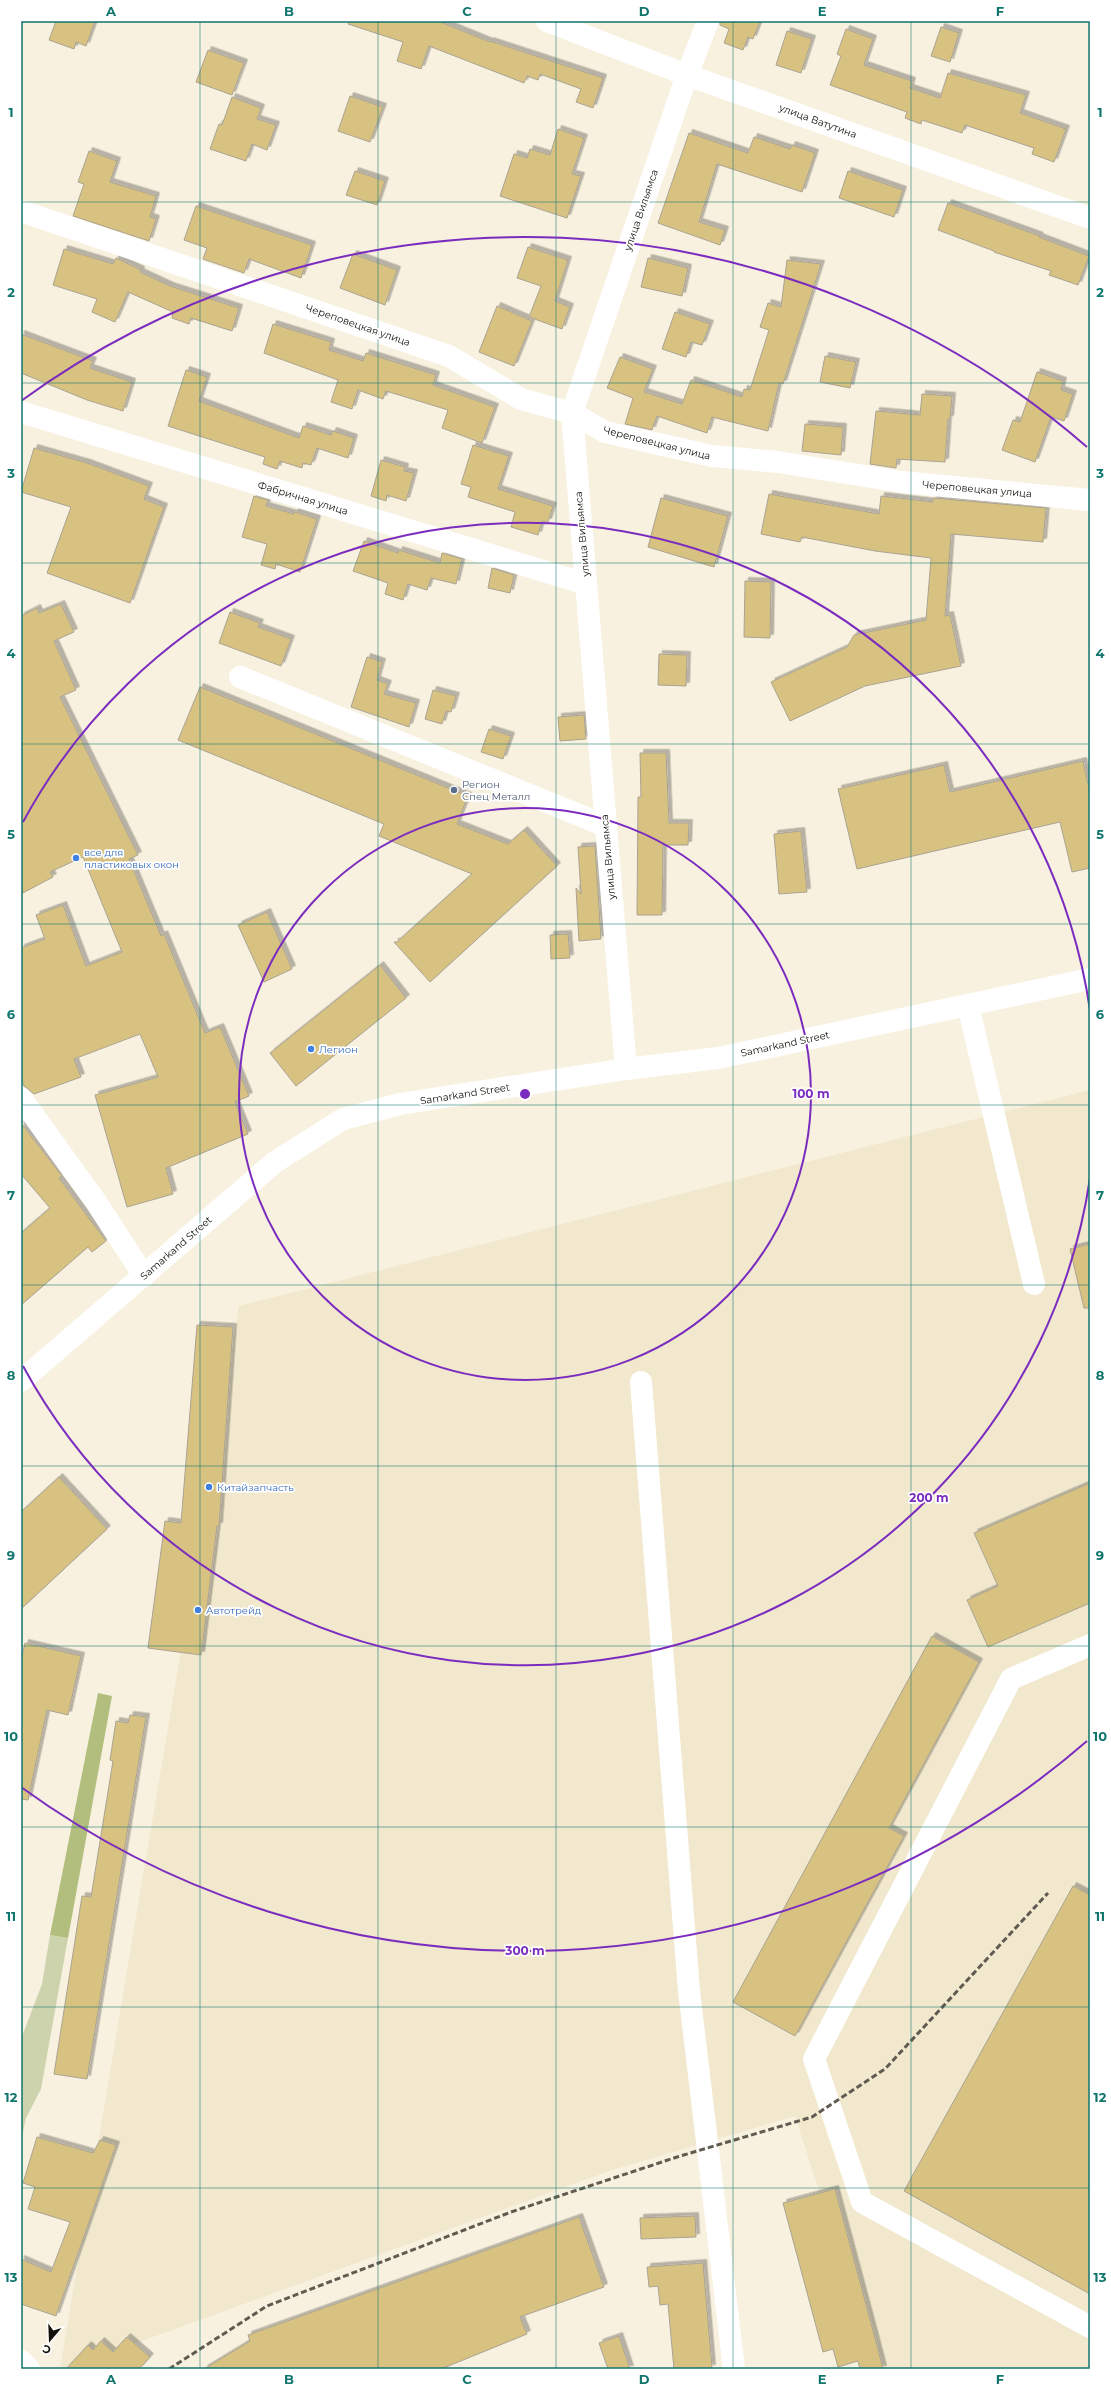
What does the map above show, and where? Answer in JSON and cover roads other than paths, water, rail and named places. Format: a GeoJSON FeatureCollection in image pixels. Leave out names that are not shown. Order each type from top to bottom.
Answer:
{"type":"FeatureCollection","features":[{"type":"Feature","properties":{"kind":"street","name":"улица Ватутина"},"geometry":{"type":"LineString","coordinates":[[547,21],[687,75],[1090,218]]}},
{"type":"Feature","properties":{"kind":"street","name":"улица Вильямса"},"geometry":{"type":"LineString","coordinates":[[626,1069],[572,413],[687,75],[708,21]]}},
{"type":"Feature","properties":{"kind":"street","name":"Череповецкая улица"},"geometry":{"type":"LineString","coordinates":[[24,212],[449,356],[521,399],[572,413],[605,432],[712,456],[778,462],[902,482],[1089,500]]}},
{"type":"Feature","properties":{"kind":"street","name":"Фабричная улица"},"geometry":{"type":"LineString","coordinates":[[21,412],[586,584]]}},
{"type":"Feature","properties":{"kind":"street"},"geometry":{"type":"LineString","coordinates":[[240,677],[606,826]]}},
{"type":"Feature","properties":{"kind":"street","name":"Samarkand Street"},"geometry":{"type":"LineString","coordinates":[[21,1381],[275,1162],[343,1119],[400,1104],[626,1069],[718,1058],[1090,979]]}},
{"type":"Feature","properties":{"kind":"street"},"geometry":{"type":"LineString","coordinates":[[968,1005],[1034,1284]]}},
{"type":"Feature","properties":{"kind":"street"},"geometry":{"type":"LineString","coordinates":[[21,1098],[96,1202],[144,1276]]}},
{"type":"Feature","properties":{"kind":"street"},"geometry":{"type":"LineString","coordinates":[[641,1382],[689,1991],[734,2369]]}},
{"type":"Feature","properties":{"kind":"street"},"geometry":{"type":"LineString","coordinates":[[1090,1645],[1011,1679],[814,2059],[862,2202],[1090,2327]]}},
{"type":"Feature","properties":{"kind":"street"},"geometry":{"type":"LineString","coordinates":[[21,2361],[29,2369]]}},
{"type":"Feature","properties":{"kind":"railway"},"geometry":{"type":"LineString","coordinates":[[169,2369],[267,2306],[511,2212],[677,2157],[812,2117],[885,2069],[1048,1893]]}},
{"type":"Feature","properties":{"kind":"place","name":"Регион Спец Металл"},"geometry":{"type":"Point","coordinates":[454,790]}},
{"type":"Feature","properties":{"kind":"place","name":"все для пластиковых окон"},"geometry":{"type":"Point","coordinates":[76,858]}},
{"type":"Feature","properties":{"kind":"place","name":"Легион"},"geometry":{"type":"Point","coordinates":[311,1049]}},
{"type":"Feature","properties":{"kind":"place","name":"Китайзапчасть"},"geometry":{"type":"Point","coordinates":[209,1487]}},
{"type":"Feature","properties":{"kind":"place","name":"Автотрейд"},"geometry":{"type":"Point","coordinates":[198,1610]}}]}
